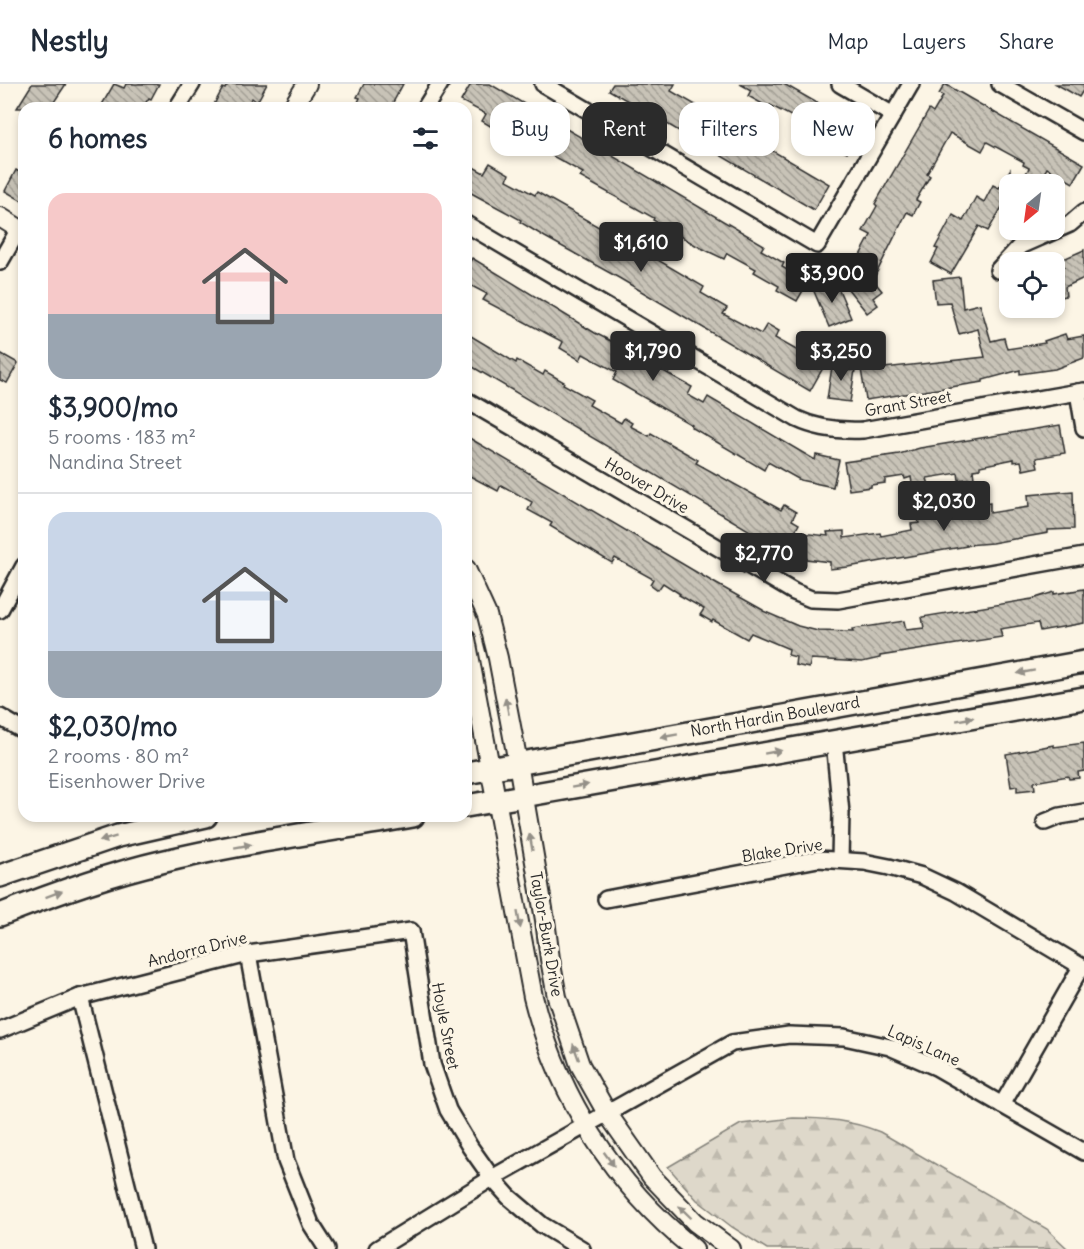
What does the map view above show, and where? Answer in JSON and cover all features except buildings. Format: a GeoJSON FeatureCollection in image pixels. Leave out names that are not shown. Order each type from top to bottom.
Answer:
{"type":"FeatureCollection","features":[{"type":"Feature","properties":{"kind":"main road","name":"North Hardin Boulevard"},"geometry":{"type":"LineString","coordinates":[[472,771],[1084,662]]}},
{"type":"Feature","properties":{"kind":"main road"},"geometry":{"type":"LineString","coordinates":[[472,805],[1084,698]]}},
{"type":"Feature","properties":{"kind":"main road"},"geometry":{"type":"LineString","coordinates":[[0,876],[118,836],[180,822]]}},
{"type":"Feature","properties":{"kind":"main road"},"geometry":{"type":"LineString","coordinates":[[0,915],[75,886],[159,862],[379,822]]}},
{"type":"Feature","properties":{"kind":"street"},"geometry":{"type":"LineString","coordinates":[[181,102],[192,84]]}},
{"type":"Feature","properties":{"kind":"street"},"geometry":{"type":"LineString","coordinates":[[296,102],[307,84]]}},
{"type":"Feature","properties":{"kind":"street"},"geometry":{"type":"LineString","coordinates":[[429,102],[440,84]]}},
{"type":"Feature","properties":{"kind":"street"},"geometry":{"type":"LineString","coordinates":[[543,84],[817,245],[911,84]]}},
{"type":"Feature","properties":{"kind":"street"},"geometry":{"type":"LineString","coordinates":[[840,84],[893,115]]}},
{"type":"Feature","properties":{"kind":"street"},"geometry":{"type":"LineString","coordinates":[[1000,84],[1084,132]]}},
{"type":"Feature","properties":{"kind":"street"},"geometry":{"type":"LineString","coordinates":[[998,270],[1020,246],[1070,224],[1084,212]]}},
{"type":"Feature","properties":{"kind":"street"},"geometry":{"type":"LineString","coordinates":[[0,217],[18,228]]}},
{"type":"Feature","properties":{"kind":"street","name":"Grant Street"},"geometry":{"type":"LineString","coordinates":[[472,228],[814,426],[863,430],[1081,392]]}},
{"type":"Feature","properties":{"kind":"street"},"geometry":{"type":"LineString","coordinates":[[0,262],[18,237]]}},
{"type":"Feature","properties":{"kind":"street"},"geometry":{"type":"LineString","coordinates":[[1081,392],[1084,428]]}},
{"type":"Feature","properties":{"kind":"street","name":"Hoover Drive"},"geometry":{"type":"LineString","coordinates":[[472,404],[794,592],[811,599],[838,600],[1084,556]]}},
{"type":"Feature","properties":{"kind":"street"},"geometry":{"type":"LineString","coordinates":[[0,610],[18,578]]}},
{"type":"Feature","properties":{"kind":"street","name":"Taylor-Burk Drive"},"geometry":{"type":"LineString","coordinates":[[472,581],[487,615],[518,763],[558,997],[580,1065],[630,1149],[672,1199],[695,1222],[730,1249]]}},
{"type":"Feature","properties":{"kind":"street","name":"Taylor-Burk Drive"},"geometry":{"type":"LineString","coordinates":[[472,670],[533,997],[539,1022],[556,1068],[585,1125],[622,1177],[661,1219],[694,1249]]}},
{"type":"Feature","properties":{"kind":"street"},"geometry":{"type":"LineString","coordinates":[[0,717],[18,728]]}},
{"type":"Feature","properties":{"kind":"street"},"geometry":{"type":"LineString","coordinates":[[834,741],[841,813],[840,860]]}},
{"type":"Feature","properties":{"kind":"street"},"geometry":{"type":"LineString","coordinates":[[1045,822],[1060,816],[1084,812]]}},
{"type":"Feature","properties":{"kind":"street","name":"Blake Drive"},"geometry":{"type":"LineString","coordinates":[[606,899],[818,860],[840,860],[889,867],[922,876],[956,892],[1083,968]]}},
{"type":"Feature","properties":{"kind":"street","name":"Andorra Drive"},"geometry":{"type":"LineString","coordinates":[[0,1030],[80,997],[248,954],[411,931]]}},
{"type":"Feature","properties":{"kind":"street","name":"Hoyle Street"},"geometry":{"type":"LineString","coordinates":[[411,931],[432,1064],[448,1110],[492,1178],[524,1211],[582,1249]]}},
{"type":"Feature","properties":{"kind":"street"},"geometry":{"type":"LineString","coordinates":[[248,954],[286,1161],[311,1224],[327,1249]]}},
{"type":"Feature","properties":{"kind":"street"},"geometry":{"type":"LineString","coordinates":[[1002,1105],[1083,968]]}},
{"type":"Feature","properties":{"kind":"street"},"geometry":{"type":"LineString","coordinates":[[80,997],[143,1249]]}},
{"type":"Feature","properties":{"kind":"street","name":"Lapis Lane"},"geometry":{"type":"LineString","coordinates":[[377,1249],[492,1178],[732,1043],[789,1035],[844,1037],[890,1047],[936,1067],[1084,1152]]}},
{"type":"Feature","properties":{"kind":"green space"},"geometry":{"type":"Polygon","coordinates":[[[793,1118],[837,1121],[880,1132],[1047,1229],[1068,1249],[767,1249],[732,1227],[697,1200],[668,1167],[741,1124],[793,1118]]]}}]}
